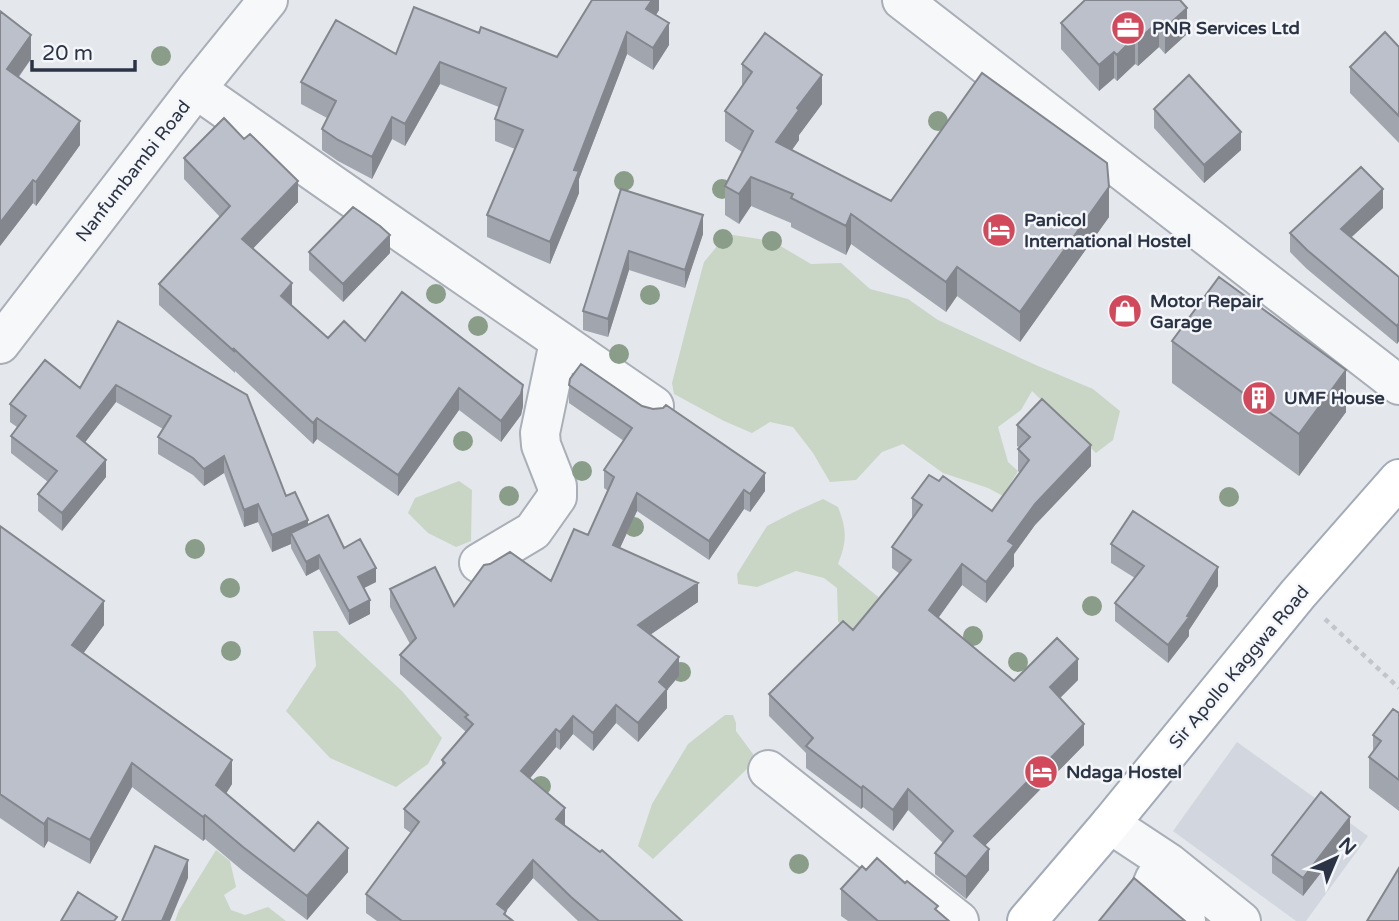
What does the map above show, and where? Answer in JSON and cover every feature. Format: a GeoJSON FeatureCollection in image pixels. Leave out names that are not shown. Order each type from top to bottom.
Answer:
{"type":"FeatureCollection","features":[{"type":"Feature","properties":{"kind":"main road","name":"Sir Apollo Kaggwa Road"},"geometry":{"type":"LineString","coordinates":[[1027,921],[1298,594],[1399,480]]}},
{"type":"Feature","properties":{"kind":"street","name":"Nanfumbambi Road"},"geometry":{"type":"LineString","coordinates":[[0,344],[12,305],[197,89],[268,0]]}},
{"type":"Feature","properties":{"kind":"street"},"geometry":{"type":"LineString","coordinates":[[902,0],[1399,385]]}},
{"type":"Feature","properties":{"kind":"street"},"geometry":{"type":"LineString","coordinates":[[197,89],[654,406]]}},
{"type":"Feature","properties":{"kind":"street"},"geometry":{"type":"LineString","coordinates":[[479,563],[533,531],[557,497],[557,486],[541,445],[540,433],[559,342]]}},
{"type":"Feature","properties":{"kind":"street"},"geometry":{"type":"LineString","coordinates":[[768,770],[959,921]]}},
{"type":"Feature","properties":{"kind":"street"},"geometry":{"type":"LineString","coordinates":[[1110,824],[1169,863],[1241,921]]}},
{"type":"Feature","properties":{"kind":"street"},"geometry":{"type":"LineString","coordinates":[[1169,863],[1155,877],[1152,889],[1186,921]]}},
{"type":"Feature","properties":{"kind":"path"},"geometry":{"type":"LineString","coordinates":[[1298,594],[1399,688]]}},
{"type":"Feature","properties":{"kind":"shaded area"},"geometry":{"type":"Polygon","coordinates":[[[1237,742],[1368,836],[1306,921],[1296,921],[1173,831],[1237,742]]]}},
{"type":"Feature","properties":{"kind":"green space"},"geometry":{"type":"Polygon","coordinates":[[[733,235],[772,241],[811,264],[841,263],[870,289],[908,299],[938,320],[1093,389],[1120,411],[1113,440],[1096,453],[1032,391],[1021,410],[998,427],[1008,462],[1018,471],[1003,496],[988,488],[943,473],[903,444],[882,452],[856,480],[830,482],[793,427],[770,422],[752,433],[674,394],[672,383],[704,262],[723,239],[733,235]]]}},
{"type":"Feature","properties":{"kind":"green space"},"geometry":{"type":"Polygon","coordinates":[[[459,481],[472,490],[471,541],[456,547],[428,533],[408,513],[415,498],[459,481]]]}},
{"type":"Feature","properties":{"kind":"green space"},"geometry":{"type":"Polygon","coordinates":[[[823,499],[838,507],[843,522],[845,536],[838,564],[882,600],[857,648],[838,621],[837,588],[824,578],[796,571],[757,587],[738,584],[737,574],[767,526],[823,499]]]}},
{"type":"Feature","properties":{"kind":"green space"},"geometry":{"type":"Polygon","coordinates":[[[313,631],[337,631],[402,691],[442,738],[428,764],[396,787],[330,758],[286,711],[316,666],[313,631]]]}},
{"type":"Feature","properties":{"kind":"green space"},"geometry":{"type":"Polygon","coordinates":[[[725,715],[733,715],[736,731],[756,758],[653,859],[638,846],[652,804],[688,744],[725,715]]]}},
{"type":"Feature","properties":{"kind":"green space"},"geometry":{"type":"Polygon","coordinates":[[[216,850],[230,861],[236,887],[224,895],[231,910],[245,915],[268,907],[286,921],[175,921],[216,850]]]}},
{"type":"Feature","properties":{"kind":"building"},"geometry":{"type":"Polygon","coordinates":[[[592,0],[652,0],[646,9],[669,23],[653,48],[627,32],[574,170],[579,171],[550,242],[487,215],[523,130],[495,119],[506,88],[440,62],[405,124],[392,117],[372,157],[322,129],[336,101],[301,82],[336,20],[396,54],[414,7],[479,33],[481,27],[557,57],[592,0]]]}},
{"type":"Feature","properties":{"kind":"building"},"geometry":{"type":"Polygon","coordinates":[[[1085,0],[1180,0],[1187,8],[1165,28],[1159,21],[1138,40],[1135,37],[1117,55],[1114,52],[1099,65],[1061,23],[1085,0]]]}},
{"type":"Feature","properties":{"kind":"building"},"geometry":{"type":"Polygon","coordinates":[[[0,11],[31,35],[7,69],[80,121],[36,182],[33,180],[0,223],[0,11]]]}},
{"type":"Feature","properties":{"kind":"building"},"geometry":{"type":"Polygon","coordinates":[[[1385,32],[1399,47],[1399,116],[1350,67],[1385,32]]]}},
{"type":"Feature","properties":{"kind":"building"},"geometry":{"type":"Polygon","coordinates":[[[765,33],[822,75],[776,142],[891,201],[982,73],[1107,163],[1109,187],[1020,312],[957,267],[946,282],[851,214],[846,226],[791,198],[793,194],[751,177],[739,194],[725,186],[753,131],[725,111],[752,72],[742,64],[765,33]]]}},
{"type":"Feature","properties":{"kind":"building"},"geometry":{"type":"Polygon","coordinates":[[[1189,75],[1241,132],[1204,165],[1154,109],[1189,75]]]}},
{"type":"Feature","properties":{"kind":"building"},"geometry":{"type":"Polygon","coordinates":[[[224,118],[244,139],[250,134],[298,181],[242,239],[292,283],[281,296],[328,338],[344,321],[365,341],[402,292],[523,385],[521,394],[501,421],[459,388],[398,475],[317,418],[313,423],[159,284],[230,206],[184,158],[224,118]]]}},
{"type":"Feature","properties":{"kind":"building"},"geometry":{"type":"Polygon","coordinates":[[[1361,167],[1383,189],[1341,229],[1399,277],[1397,326],[1290,233],[1361,167]]]}},
{"type":"Feature","properties":{"kind":"building"},"geometry":{"type":"Polygon","coordinates":[[[621,189],[703,215],[685,270],[629,251],[608,319],[583,311],[621,189]]]}},
{"type":"Feature","properties":{"kind":"building"},"geometry":{"type":"Polygon","coordinates":[[[353,207],[390,235],[343,284],[309,252],[353,207]]]}},
{"type":"Feature","properties":{"kind":"building"},"geometry":{"type":"Polygon","coordinates":[[[1219,277],[1346,370],[1299,434],[1172,341],[1219,277]]]}},
{"type":"Feature","properties":{"kind":"building"},"geometry":{"type":"Polygon","coordinates":[[[118,321],[247,395],[286,496],[295,492],[308,520],[272,535],[258,504],[244,510],[224,456],[204,469],[193,458],[158,437],[171,416],[116,385],[77,436],[106,460],[62,513],[38,494],[57,471],[11,436],[26,416],[10,404],[45,360],[80,388],[118,321]]]}},
{"type":"Feature","properties":{"kind":"building"},"geometry":{"type":"Polygon","coordinates":[[[581,364],[642,406],[653,409],[666,405],[765,473],[750,494],[744,490],[709,541],[637,493],[613,545],[698,583],[638,625],[679,657],[659,682],[667,689],[638,723],[616,705],[593,733],[573,716],[560,732],[556,729],[521,771],[565,808],[556,819],[600,852],[602,850],[682,921],[599,921],[533,860],[497,904],[513,921],[402,921],[366,894],[419,822],[404,809],[445,763],[442,760],[473,724],[465,717],[468,715],[400,655],[416,638],[390,589],[435,567],[454,606],[484,565],[510,552],[551,581],[574,529],[588,535],[614,477],[604,470],[632,428],[569,385],[570,379],[581,364]]]}},
{"type":"Feature","properties":{"kind":"building"},"geometry":{"type":"Polygon","coordinates":[[[1042,399],[1091,445],[1035,504],[1008,541],[1014,545],[986,582],[962,564],[929,610],[1014,681],[1057,638],[1078,659],[1050,687],[1084,724],[974,836],[989,849],[966,877],[935,853],[953,831],[908,789],[893,810],[806,746],[813,738],[769,694],[843,621],[853,630],[911,560],[892,547],[922,505],[912,498],[929,475],[939,481],[943,476],[992,511],[1029,460],[1018,449],[1030,437],[1017,425],[1042,399]]]}},
{"type":"Feature","properties":{"kind":"building"},"geometry":{"type":"Polygon","coordinates":[[[1133,511],[1218,567],[1187,616],[1189,617],[1168,645],[1115,603],[1144,566],[1111,544],[1133,511]]]}},
{"type":"Feature","properties":{"kind":"building"},"geometry":{"type":"Polygon","coordinates":[[[328,515],[344,548],[360,539],[376,568],[358,577],[370,600],[349,611],[319,555],[306,562],[291,533],[328,515]]]}},
{"type":"Feature","properties":{"kind":"building"},"geometry":{"type":"Polygon","coordinates":[[[0,526],[104,601],[72,645],[232,760],[216,785],[294,851],[318,822],[348,848],[307,896],[205,815],[203,817],[132,763],[90,840],[48,818],[44,824],[0,794],[0,526]]]}},
{"type":"Feature","properties":{"kind":"building"},"geometry":{"type":"Polygon","coordinates":[[[1393,709],[1399,713],[1399,780],[1369,757],[1381,741],[1373,735],[1393,709]]]}},
{"type":"Feature","properties":{"kind":"building"},"geometry":{"type":"Polygon","coordinates":[[[1321,792],[1350,817],[1303,878],[1272,855],[1321,792]]]}},
{"type":"Feature","properties":{"kind":"building"},"geometry":{"type":"Polygon","coordinates":[[[155,846],[188,860],[162,921],[122,921],[155,846]]]}},
{"type":"Feature","properties":{"kind":"building"},"geometry":{"type":"Polygon","coordinates":[[[877,858],[905,883],[907,881],[938,906],[935,909],[949,921],[878,921],[841,889],[862,866],[866,870],[877,858]]]}},
{"type":"Feature","properties":{"kind":"building"},"geometry":{"type":"Polygon","coordinates":[[[1399,868],[1399,921],[1367,921],[1399,868]]]}},
{"type":"Feature","properties":{"kind":"building"},"geometry":{"type":"Polygon","coordinates":[[[1134,878],[1185,921],[1099,921],[1134,878]]]}},
{"type":"Feature","properties":{"kind":"building"},"geometry":{"type":"Polygon","coordinates":[[[78,892],[117,917],[114,921],[61,921],[78,892]]]}},
{"type":"Feature","properties":{"kind":"place","name":"PNR Services Ltd"},"geometry":{"type":"Point","coordinates":[1128,28]}},
{"type":"Feature","properties":{"kind":"place","name":"Panicol International Hostel"},"geometry":{"type":"Point","coordinates":[999,230]}},
{"type":"Feature","properties":{"kind":"place","name":"Motor Repair Garage"},"geometry":{"type":"Point","coordinates":[1125,311]}},
{"type":"Feature","properties":{"kind":"place","name":"UMF House"},"geometry":{"type":"Point","coordinates":[1259,398]}},
{"type":"Feature","properties":{"kind":"place","name":"Ndaga Hostel"},"geometry":{"type":"Point","coordinates":[1041,772]}}]}
